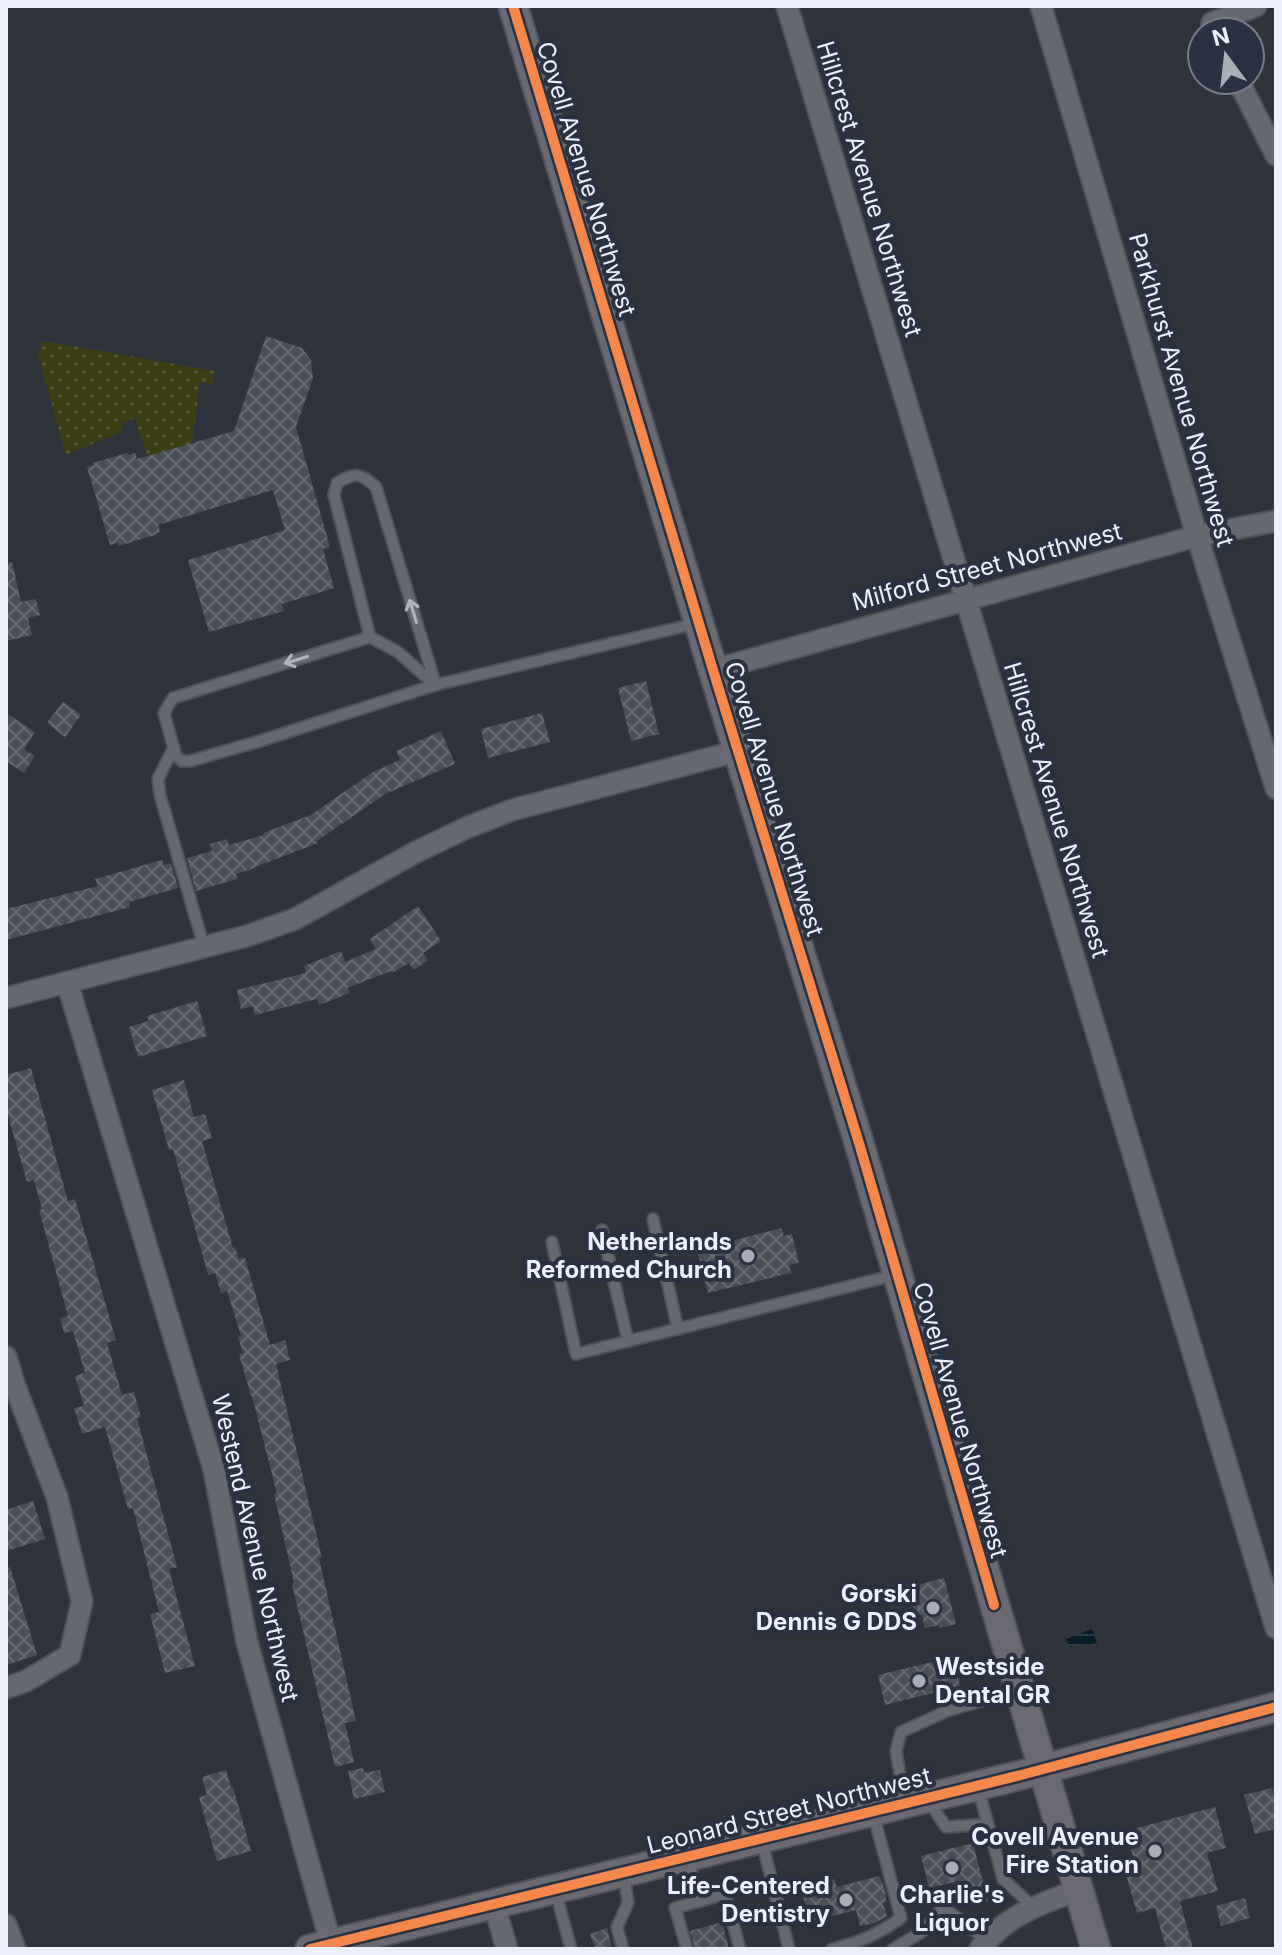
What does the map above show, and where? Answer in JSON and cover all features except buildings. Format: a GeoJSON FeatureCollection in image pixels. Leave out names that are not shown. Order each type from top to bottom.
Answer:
{"type":"FeatureCollection","features":[{"type":"Feature","properties":{"kind":"street","name":"Covell Avenue Northwest"},"geometry":{"type":"LineString","coordinates":[[513,6],[859,1143],[1096,1949]]}},
{"type":"Feature","properties":{"kind":"street","name":"Hillcrest Avenue Northwest"},"geometry":{"type":"LineString","coordinates":[[787,6],[1276,1628]]}},
{"type":"Feature","properties":{"kind":"street","name":"Parkhurst Avenue Northwest"},"geometry":{"type":"LineString","coordinates":[[1041,6],[1197,536],[1276,788]]}},
{"type":"Feature","properties":{"kind":"street"},"geometry":{"type":"LineString","coordinates":[[1225,16],[1256,6]]}},
{"type":"Feature","properties":{"kind":"street"},"geometry":{"type":"LineString","coordinates":[[1246,96],[1276,155]]}},
{"type":"Feature","properties":{"kind":"street","name":"Milford Street Northwest"},"geometry":{"type":"LineString","coordinates":[[713,670],[1197,536],[1276,521]]}},
{"type":"Feature","properties":{"kind":"street"},"geometry":{"type":"LineString","coordinates":[[6,998],[247,936],[295,919],[416,852],[512,810],[738,751]]}},
{"type":"Feature","properties":{"kind":"street","name":"Westend Avenue Northwest"},"geometry":{"type":"LineString","coordinates":[[67,982],[214,1470],[247,1642],[321,1946]]}},
{"type":"Feature","properties":{"kind":"street"},"geometry":{"type":"LineString","coordinates":[[6,1357],[57,1497],[82,1601],[70,1655],[26,1681],[6,1688]]}},
{"type":"Feature","properties":{"kind":"street","name":"Leonard Street Northwest"},"geometry":{"type":"LineString","coordinates":[[321,1946],[977,1786],[1276,1707]]}},
{"type":"Feature","properties":{"kind":"street"},"geometry":{"type":"LineString","coordinates":[[984,1944],[1007,1922],[1032,1906],[1079,1890]]}},
{"type":"Feature","properties":{"kind":"street"},"geometry":{"type":"LineString","coordinates":[[494,1904],[507,1949]]}},
{"type":"Feature","properties":{"kind":"street"},"geometry":{"type":"LineString","coordinates":[[6,1925],[15,1949]]}},
{"type":"Feature","properties":{"kind":"lane"},"geometry":{"type":"LineString","coordinates":[[370,637],[334,495],[337,483],[349,475],[365,476],[376,487],[435,685]]}},
{"type":"Feature","properties":{"kind":"lane"},"geometry":{"type":"LineString","coordinates":[[435,685],[398,652],[370,637],[173,698],[164,713],[176,756],[182,761],[190,761],[435,685],[700,622]]}},
{"type":"Feature","properties":{"kind":"lane"},"geometry":{"type":"LineString","coordinates":[[174,747],[158,779],[160,795],[204,947]]}},
{"type":"Feature","properties":{"kind":"lane"},"geometry":{"type":"LineString","coordinates":[[653,1219],[678,1329]]}},
{"type":"Feature","properties":{"kind":"lane"},"geometry":{"type":"LineString","coordinates":[[602,1230],[628,1341]]}},
{"type":"Feature","properties":{"kind":"lane"},"geometry":{"type":"LineString","coordinates":[[552,1242],[576,1354],[897,1274]]}},
{"type":"Feature","properties":{"kind":"lane"},"geometry":{"type":"LineString","coordinates":[[988,1824],[946,1827],[916,1801],[896,1751],[901,1732],[947,1711],[1019,1689]]}},
{"type":"Feature","properties":{"kind":"lane"},"geometry":{"type":"LineString","coordinates":[[977,1786],[1003,1879],[1032,1906]]}},
{"type":"Feature","properties":{"kind":"lane"},"geometry":{"type":"LineString","coordinates":[[832,1949],[863,1946],[901,1918],[873,1811]]}},
{"type":"Feature","properties":{"kind":"lane"},"geometry":{"type":"LineString","coordinates":[[761,1839],[789,1949]]}},
{"type":"Feature","properties":{"kind":"lane"},"geometry":{"type":"LineString","coordinates":[[688,1857],[700,1901]]}},
{"type":"Feature","properties":{"kind":"lane"},"geometry":{"type":"LineString","coordinates":[[623,1949],[617,1927],[628,1903],[624,1872]]}},
{"type":"Feature","properties":{"kind":"lane"},"geometry":{"type":"LineString","coordinates":[[555,1889],[571,1949]]}},
{"type":"Feature","properties":{"kind":"lane"},"geometry":{"type":"LineString","coordinates":[[687,1949],[675,1908],[725,1894],[740,1949]]}},
{"type":"Feature","properties":{"kind":"lane"},"geometry":{"type":"LineString","coordinates":[[893,1949],[922,1932],[943,1907],[984,1944]]}},
{"type":"Feature","properties":{"kind":"green space"},"geometry":{"type":"Polygon","coordinates":[[[43,341],[215,371],[213,385],[200,382],[192,443],[147,456],[135,418],[124,423],[119,433],[66,455],[38,354],[43,341]]]}},
{"type":"Feature","properties":{"kind":"water"},"geometry":{"type":"Polygon","coordinates":[[[1092,1629],[1097,1643],[1070,1647],[1066,1639],[1092,1629]]]}},
{"type":"Feature","properties":{"kind":"cycle path"},"geometry":{"type":"LineString","coordinates":[[513,6],[859,1143],[994,1605]]}},
{"type":"Feature","properties":{"kind":"cycle path"},"geometry":{"type":"LineString","coordinates":[[310,1949],[1021,1775],[1276,1707]]}},
{"type":"Feature","properties":{"kind":"place","name":"Netherlands Reformed Church"},"geometry":{"type":"Point","coordinates":[748,1256]}},
{"type":"Feature","properties":{"kind":"place","name":"Gorski Dennis G DDS"},"geometry":{"type":"Point","coordinates":[933,1608]}},
{"type":"Feature","properties":{"kind":"place","name":"Westside Dental GR"},"geometry":{"type":"Point","coordinates":[919,1681]}},
{"type":"Feature","properties":{"kind":"place","name":"Covell Avenue Fire Station"},"geometry":{"type":"Point","coordinates":[1155,1851]}},
{"type":"Feature","properties":{"kind":"place","name":"Charlie's Liquor"},"geometry":{"type":"Point","coordinates":[952,1868]}},
{"type":"Feature","properties":{"kind":"place","name":"Life-Centered Dentistry"},"geometry":{"type":"Point","coordinates":[846,1900]}}]}
